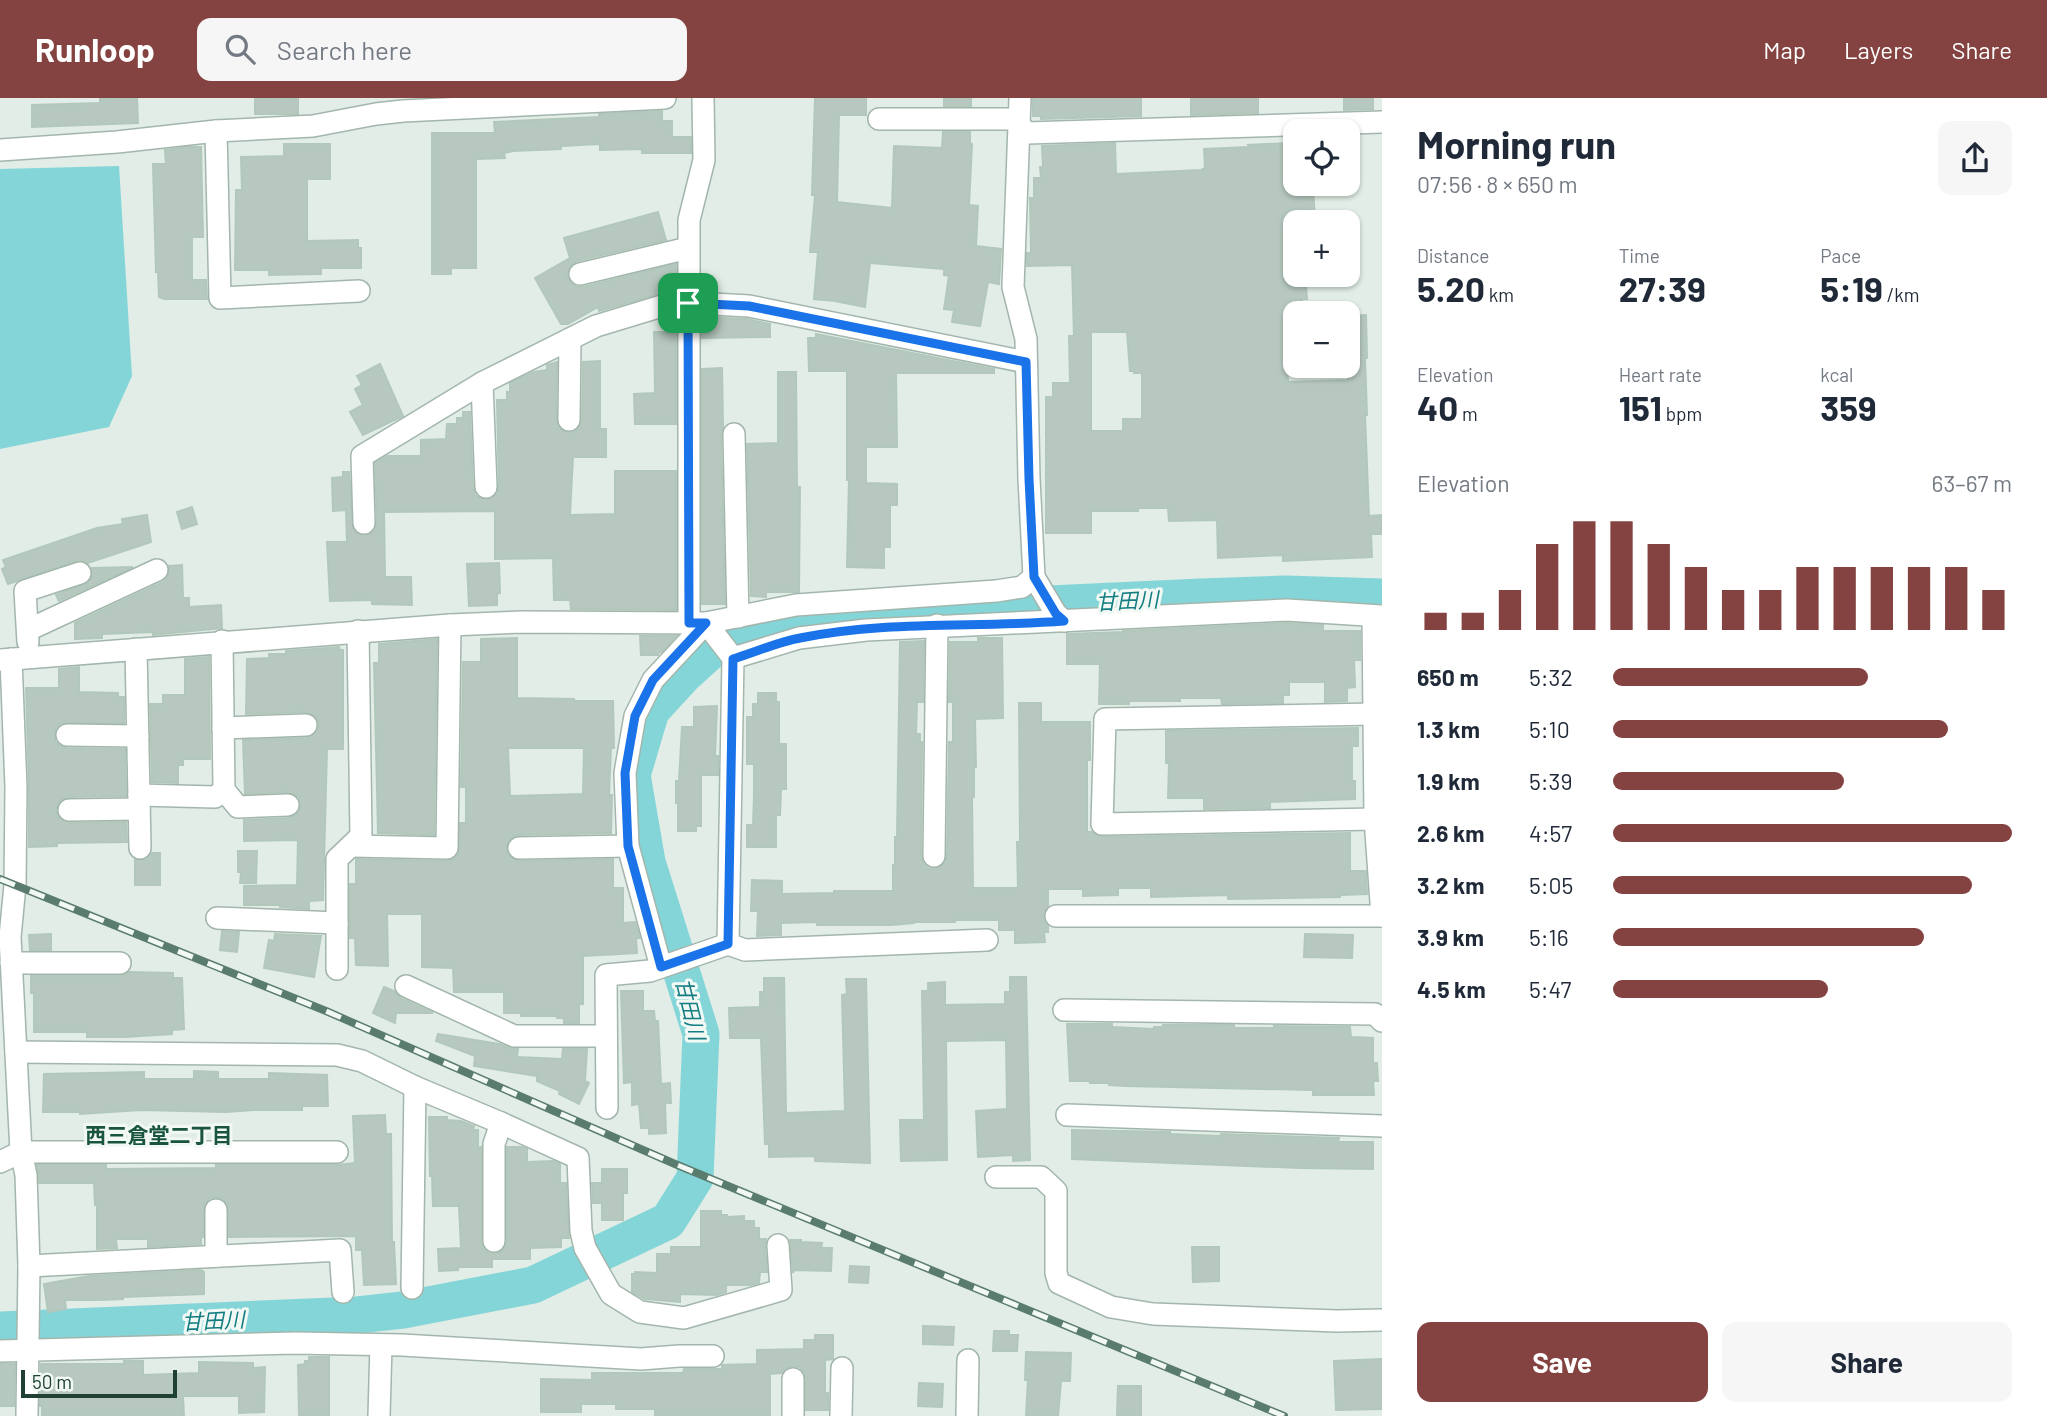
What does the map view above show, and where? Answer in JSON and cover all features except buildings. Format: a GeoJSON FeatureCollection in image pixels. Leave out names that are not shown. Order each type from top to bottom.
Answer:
{"type":"FeatureCollection","features":[{"type":"Feature","properties":{"kind":"street"},"geometry":{"type":"LineString","coordinates":[[0,150],[104,143],[216,131],[313,126],[376,106],[403,111],[665,98]]}},
{"type":"Feature","properties":{"kind":"street"},"geometry":{"type":"LineString","coordinates":[[661,967],[628,846],[625,773],[635,716],[653,680],[698,623],[688,248],[689,220],[704,160],[703,98]]}},
{"type":"Feature","properties":{"kind":"street"},"geometry":{"type":"LineString","coordinates":[[1020,98],[1013,287],[1026,339],[1029,479],[1038,582],[1060,617]]}},
{"type":"Feature","properties":{"kind":"street"},"geometry":{"type":"LineString","coordinates":[[879,120],[1013,120],[1027,133],[1382,122]]}},
{"type":"Feature","properties":{"kind":"street"},"geometry":{"type":"LineString","coordinates":[[216,131],[220,298],[359,290]]}},
{"type":"Feature","properties":{"kind":"street"},"geometry":{"type":"LineString","coordinates":[[580,274],[688,248]]}},
{"type":"Feature","properties":{"kind":"street"},"geometry":{"type":"LineString","coordinates":[[364,523],[362,456],[482,383],[596,326],[675,302],[749,306],[1026,362]]}},
{"type":"Feature","properties":{"kind":"street"},"geometry":{"type":"LineString","coordinates":[[569,420],[570,339]]}},
{"type":"Feature","properties":{"kind":"street"},"geometry":{"type":"LineString","coordinates":[[482,383],[486,486]]}},
{"type":"Feature","properties":{"kind":"street"},"geometry":{"type":"LineString","coordinates":[[734,433],[737,617]]}},
{"type":"Feature","properties":{"kind":"street"},"geometry":{"type":"LineString","coordinates":[[28,630],[158,570]]}},
{"type":"Feature","properties":{"kind":"street"},"geometry":{"type":"LineString","coordinates":[[27,1416],[29,1266],[26,1175],[9,1084],[16,1052],[7,1001],[11,963],[5,937],[15,885],[8,787],[13,659],[28,630],[25,592],[80,573]]}},
{"type":"Feature","properties":{"kind":"street"},"geometry":{"type":"LineString","coordinates":[[13,659],[450,625],[522,622],[698,623],[796,606],[996,591],[1038,582]]}},
{"type":"Feature","properties":{"kind":"street"},"geometry":{"type":"LineString","coordinates":[[733,659],[799,638],[866,629],[1060,617],[1287,610],[1378,616],[1374,714],[1375,819],[1382,916],[1056,916]]}},
{"type":"Feature","properties":{"kind":"street"},"geometry":{"type":"LineString","coordinates":[[698,623],[733,659],[728,944]]}},
{"type":"Feature","properties":{"kind":"street"},"geometry":{"type":"LineString","coordinates":[[351,846],[447,848],[450,625]]}},
{"type":"Feature","properties":{"kind":"street"},"geometry":{"type":"LineString","coordinates":[[934,856],[937,625]]}},
{"type":"Feature","properties":{"kind":"street"},"geometry":{"type":"LineString","coordinates":[[337,969],[337,859],[361,836],[358,631]]}},
{"type":"Feature","properties":{"kind":"street"},"geometry":{"type":"LineString","coordinates":[[222,641],[224,790],[238,807],[288,806]]}},
{"type":"Feature","properties":{"kind":"street"},"geometry":{"type":"LineString","coordinates":[[136,649],[141,848]]}},
{"type":"Feature","properties":{"kind":"street"},"geometry":{"type":"LineString","coordinates":[[1374,714],[1105,719],[1102,824],[1375,819]]}},
{"type":"Feature","properties":{"kind":"street"},"geometry":{"type":"LineString","coordinates":[[223,727],[306,725]]}},
{"type":"Feature","properties":{"kind":"street"},"geometry":{"type":"LineString","coordinates":[[67,735],[138,736]]}},
{"type":"Feature","properties":{"kind":"street"},"geometry":{"type":"LineString","coordinates":[[69,810],[215,797],[224,790]]}},
{"type":"Feature","properties":{"kind":"street"},"geometry":{"type":"LineString","coordinates":[[519,848],[628,846]]}},
{"type":"Feature","properties":{"kind":"street"},"geometry":{"type":"LineString","coordinates":[[217,918],[337,923]]}},
{"type":"Feature","properties":{"kind":"street"},"geometry":{"type":"LineString","coordinates":[[607,1108],[606,975],[650,971],[728,944],[746,950],[987,940]]}},
{"type":"Feature","properties":{"kind":"street"},"geometry":{"type":"LineString","coordinates":[[11,963],[120,962]]}},
{"type":"Feature","properties":{"kind":"street"},"geometry":{"type":"LineString","coordinates":[[406,986],[514,1036],[605,1036]]}},
{"type":"Feature","properties":{"kind":"street"},"geometry":{"type":"LineString","coordinates":[[1064,1010],[1375,1014],[1382,1021]]}},
{"type":"Feature","properties":{"kind":"street"},"geometry":{"type":"LineString","coordinates":[[16,1052],[337,1055],[362,1061],[578,1158],[584,1248],[611,1294],[640,1312],[684,1318],[782,1290],[778,1245]]}},
{"type":"Feature","properties":{"kind":"street"},"geometry":{"type":"LineString","coordinates":[[412,1288],[415,1087]]}},
{"type":"Feature","properties":{"kind":"street"},"geometry":{"type":"LineString","coordinates":[[1067,1115],[1382,1126]]}},
{"type":"Feature","properties":{"kind":"street"},"geometry":{"type":"LineString","coordinates":[[494,1241],[494,1144],[502,1123]]}},
{"type":"Feature","properties":{"kind":"street"},"geometry":{"type":"LineString","coordinates":[[0,1162],[21,1152],[337,1152]]}},
{"type":"Feature","properties":{"kind":"street"},"geometry":{"type":"LineString","coordinates":[[996,1177],[1041,1177],[1056,1191],[1056,1273],[1059,1283],[1111,1307],[1153,1314],[1337,1321],[1382,1320]]}},
{"type":"Feature","properties":{"kind":"street"},"geometry":{"type":"LineString","coordinates":[[216,1210],[216,1256]]}},
{"type":"Feature","properties":{"kind":"street"},"geometry":{"type":"LineString","coordinates":[[29,1266],[340,1250],[343,1292]]}},
{"type":"Feature","properties":{"kind":"street"},"geometry":{"type":"LineString","coordinates":[[0,1351],[295,1343],[641,1359],[713,1356]]}},
{"type":"Feature","properties":{"kind":"street"},"geometry":{"type":"LineString","coordinates":[[380,1416],[381,1345]]}},
{"type":"Feature","properties":{"kind":"street"},"geometry":{"type":"LineString","coordinates":[[967,1416],[968,1360]]}},
{"type":"Feature","properties":{"kind":"street"},"geometry":{"type":"LineString","coordinates":[[841,1416],[842,1368]]}},
{"type":"Feature","properties":{"kind":"street"},"geometry":{"type":"LineString","coordinates":[[793,1379],[793,1416]]}},
{"type":"Feature","properties":{"kind":"water"},"geometry":{"type":"Polygon","coordinates":[[[119,166],[132,376],[109,427],[0,449],[0,169],[119,166]]]}},
{"type":"Feature","properties":{"kind":"waterway","name":"甘田川"},"geometry":{"type":"LineString","coordinates":[[0,1330],[357,1315],[403,1310],[533,1285],[668,1221],[695,1178],[701,1034],[647,862],[632,775],[651,711],[684,675],[727,636],[794,616],[1286,594],[1382,597]]}},
{"type":"Feature","properties":{"kind":"railway"},"geometry":{"type":"LineString","coordinates":[[0,879],[326,1011],[675,1164],[1284,1416]]}},
{"type":"Feature","properties":{"kind":"district","name":"西三倉堂二丁目"},"geometry":{"type":"Point","coordinates":[159,1134]}},
{"type":"Feature","properties":{"kind":"route"},"geometry":{"type":"LineString","coordinates":[[688,303],[749,306],[1026,362],[1034,577],[1056,614],[1064,621],[866,629],[799,638],[733,659],[728,944],[661,967],[628,846],[625,773],[635,716],[653,680],[706,623],[689,623],[688,303]]}}]}
